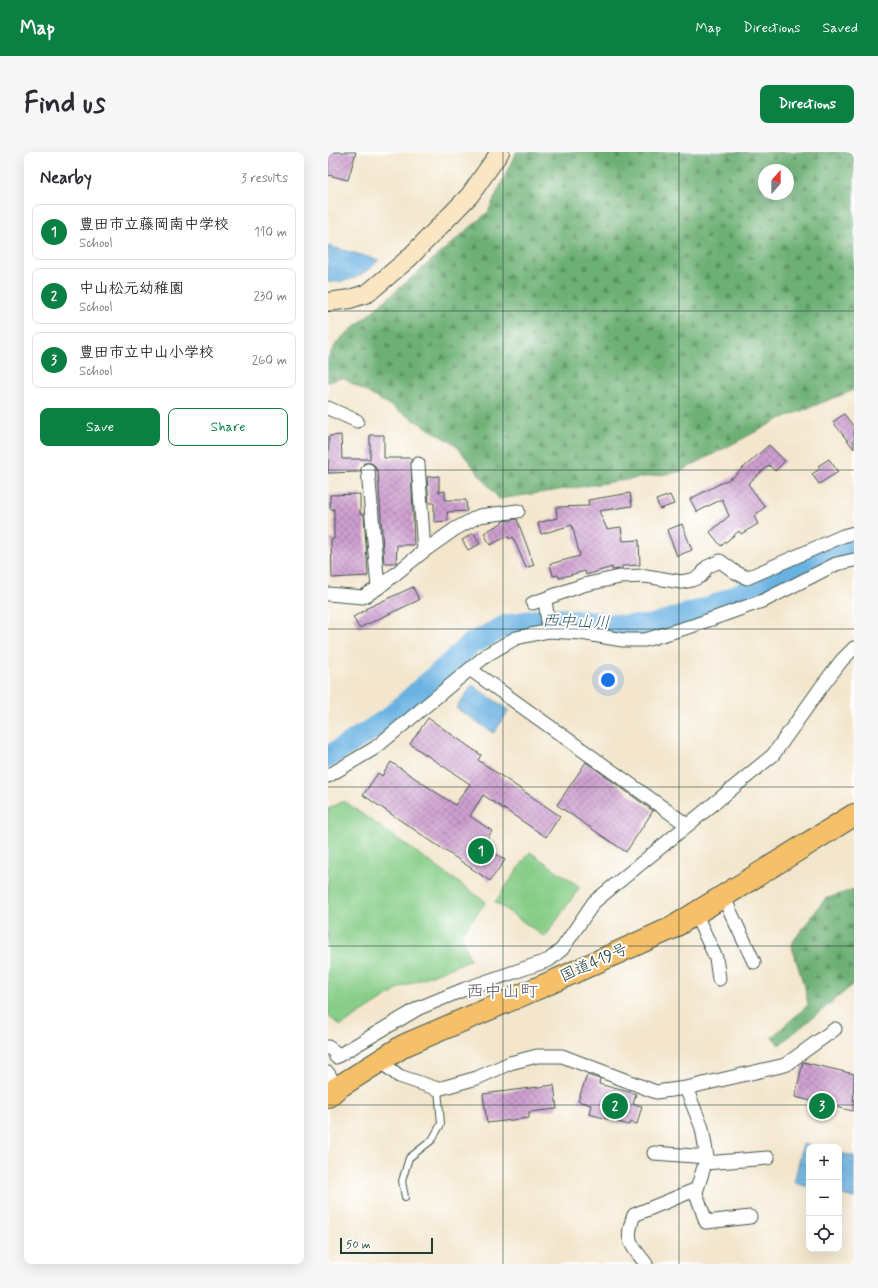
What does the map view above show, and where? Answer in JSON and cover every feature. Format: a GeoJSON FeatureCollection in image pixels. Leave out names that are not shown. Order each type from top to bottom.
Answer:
{"type":"FeatureCollection","features":[{"type":"Feature","properties":{"kind":"highway","name":"国道419号"},"geometry":{"type":"LineString","coordinates":[[331,1086],[380,1061],[405,1045],[672,928],[854,815]]}},
{"type":"Feature","properties":{"kind":"street"},"geometry":{"type":"LineString","coordinates":[[328,302],[350,300],[368,293],[408,259],[470,195],[500,152]]}},
{"type":"Feature","properties":{"kind":"street"},"geometry":{"type":"LineString","coordinates":[[328,408],[357,422]]}},
{"type":"Feature","properties":{"kind":"street"},"geometry":{"type":"LineString","coordinates":[[418,464],[424,551]]}},
{"type":"Feature","properties":{"kind":"street"},"geometry":{"type":"LineString","coordinates":[[368,470],[378,588]]}},
{"type":"Feature","properties":{"kind":"street"},"geometry":{"type":"LineString","coordinates":[[328,594],[362,597],[378,588],[424,551],[455,529],[479,516],[518,511]]}},
{"type":"Feature","properties":{"kind":"street"},"geometry":{"type":"LineString","coordinates":[[548,628],[542,602],[583,585],[620,577],[646,576],[681,582],[692,580],[700,576],[707,567],[720,561],[735,572],[747,578],[843,536],[854,533]]}},
{"type":"Feature","properties":{"kind":"street"},"geometry":{"type":"LineString","coordinates":[[328,776],[375,748],[471,670],[488,654],[516,638],[548,628],[623,640],[645,640],[692,626],[765,600],[836,564],[854,560]]}},
{"type":"Feature","properties":{"kind":"street"},"geometry":{"type":"LineString","coordinates":[[328,1047],[337,1056],[419,1008],[465,989],[549,960],[562,949],[594,902],[772,755],[822,686],[842,660],[854,648]]}},
{"type":"Feature","properties":{"kind":"street"},"geometry":{"type":"LineString","coordinates":[[471,670],[687,825]]}},
{"type":"Feature","properties":{"kind":"street"},"geometry":{"type":"LineString","coordinates":[[723,896],[754,962]]}},
{"type":"Feature","properties":{"kind":"street"},"geometry":{"type":"LineString","coordinates":[[695,913],[716,958],[719,979]]}},
{"type":"Feature","properties":{"kind":"street"},"geometry":{"type":"LineString","coordinates":[[380,1061],[399,1076],[438,1089],[477,1078],[510,1062],[537,1056],[562,1056],[656,1092],[686,1088],[785,1065],[835,1029]]}},
{"type":"Feature","properties":{"kind":"street"},"geometry":{"type":"LineString","coordinates":[[646,1264],[629,1241],[629,1228],[634,1215],[697,1189],[706,1160],[702,1128],[686,1088]]}},
{"type":"Feature","properties":{"kind":"street"},"geometry":{"type":"LineString","coordinates":[[654,1153],[706,1160],[768,1158]]}},
{"type":"Feature","properties":{"kind":"street"},"geometry":{"type":"LineString","coordinates":[[695,1190],[706,1222],[750,1217]]}},
{"type":"Feature","properties":{"kind":"lane"},"geometry":{"type":"LineString","coordinates":[[405,1197],[402,1181],[409,1158],[432,1140],[441,1124],[438,1089]]}},
{"type":"Feature","properties":{"kind":"green space"},"geometry":{"type":"Polygon","coordinates":[[[516,152],[854,152],[854,390],[780,419],[679,472],[499,499],[455,444],[343,378],[328,382],[328,357],[338,341],[488,212],[516,152]]]}},
{"type":"Feature","properties":{"kind":"green space"},"geometry":{"type":"Polygon","coordinates":[[[344,801],[486,902],[461,934],[470,960],[402,987],[341,1026],[328,1016],[328,809],[344,801]]]}},
{"type":"Feature","properties":{"kind":"green space"},"geometry":{"type":"Polygon","coordinates":[[[530,852],[580,887],[545,937],[495,902],[530,852]]]}},
{"type":"Feature","properties":{"kind":"green space"},"geometry":{"type":"Polygon","coordinates":[[[854,889],[854,984],[779,1045],[772,1037],[808,1005],[805,989],[791,944],[825,899],[854,889]]]}},
{"type":"Feature","properties":{"kind":"water"},"geometry":{"type":"Polygon","coordinates":[[[328,246],[379,260],[356,277],[344,281],[328,282],[328,246]]]}},
{"type":"Feature","properties":{"kind":"water"},"geometry":{"type":"Polygon","coordinates":[[[472,685],[509,710],[494,733],[456,708],[472,685]]]}},
{"type":"Feature","properties":{"kind":"water"},"geometry":{"type":"Polygon","coordinates":[[[803,1144],[806,1145],[806,1186],[794,1183],[803,1144]]]}},
{"type":"Feature","properties":{"kind":"water"},"geometry":{"type":"Polygon","coordinates":[[[842,1154],[854,1156],[854,1198],[842,1195],[842,1154]]]}},
{"type":"Feature","properties":{"kind":"building"},"geometry":{"type":"Polygon","coordinates":[[[328,152],[356,152],[348,180],[328,175],[328,152]]]}},
{"type":"Feature","properties":{"kind":"building"},"geometry":{"type":"Polygon","coordinates":[[[844,414],[854,427],[854,449],[833,422],[844,414]]]}},
{"type":"Feature","properties":{"kind":"building"},"geometry":{"type":"Polygon","coordinates":[[[341,435],[342,459],[370,459],[370,435],[384,435],[384,458],[411,458],[414,545],[397,545],[396,563],[384,563],[378,472],[374,465],[371,463],[364,463],[360,472],[328,473],[329,436],[341,435]]]}},
{"type":"Feature","properties":{"kind":"building"},"geometry":{"type":"Polygon","coordinates":[[[769,445],[785,461],[775,471],[769,465],[748,484],[765,507],[754,516],[758,524],[741,534],[739,531],[721,546],[710,532],[729,516],[722,499],[697,512],[690,499],[733,477],[769,445]]]}},
{"type":"Feature","properties":{"kind":"building"},"geometry":{"type":"Polygon","coordinates":[[[829,459],[838,472],[819,484],[812,474],[820,469],[818,466],[829,459]]]}},
{"type":"Feature","properties":{"kind":"building"},"geometry":{"type":"Polygon","coordinates":[[[439,476],[439,492],[445,491],[445,500],[466,500],[467,511],[447,512],[448,521],[434,522],[434,503],[429,503],[427,477],[439,476]]]}},
{"type":"Feature","properties":{"kind":"building"},"geometry":{"type":"Polygon","coordinates":[[[630,493],[632,506],[599,511],[607,529],[621,527],[623,541],[639,540],[640,565],[622,566],[622,569],[612,570],[612,567],[586,575],[585,571],[559,578],[558,575],[553,576],[550,564],[580,556],[572,525],[541,534],[538,523],[557,518],[556,507],[589,506],[588,500],[630,493]]]}},
{"type":"Feature","properties":{"kind":"building"},"geometry":{"type":"Polygon","coordinates":[[[360,494],[360,514],[364,514],[368,576],[332,578],[331,539],[334,539],[334,509],[330,509],[330,495],[360,494]]]}},
{"type":"Feature","properties":{"kind":"building"},"geometry":{"type":"Polygon","coordinates":[[[670,495],[674,504],[660,509],[656,500],[670,495]]]}},
{"type":"Feature","properties":{"kind":"building"},"geometry":{"type":"Polygon","coordinates":[[[517,519],[534,565],[526,568],[513,537],[509,539],[508,536],[490,545],[484,533],[503,521],[517,519]]]}},
{"type":"Feature","properties":{"kind":"building"},"geometry":{"type":"Polygon","coordinates":[[[682,524],[692,550],[677,556],[667,530],[682,524]]]}},
{"type":"Feature","properties":{"kind":"building"},"geometry":{"type":"Polygon","coordinates":[[[474,533],[480,544],[468,550],[462,540],[474,533]]]}},
{"type":"Feature","properties":{"kind":"building"},"geometry":{"type":"Polygon","coordinates":[[[413,587],[419,600],[359,628],[353,617],[366,610],[365,609],[413,587]]]}},
{"type":"Feature","properties":{"kind":"building"},"geometry":{"type":"Polygon","coordinates":[[[428,718],[481,755],[478,760],[560,816],[546,837],[483,795],[470,816],[492,831],[483,845],[505,860],[490,881],[363,795],[378,773],[382,776],[391,762],[455,805],[470,784],[410,744],[428,718]]]}},
{"type":"Feature","properties":{"kind":"building"},"geometry":{"type":"Polygon","coordinates":[[[586,762],[653,811],[626,852],[557,805],[586,762]]]}},
{"type":"Feature","properties":{"kind":"building"},"geometry":{"type":"Polygon","coordinates":[[[803,1062],[854,1074],[853,1111],[795,1097],[803,1062]]]}},
{"type":"Feature","properties":{"kind":"building"},"geometry":{"type":"Polygon","coordinates":[[[587,1075],[600,1079],[599,1084],[636,1094],[633,1104],[642,1106],[637,1124],[630,1122],[629,1125],[589,1114],[591,1105],[578,1101],[587,1075]]]}},
{"type":"Feature","properties":{"kind":"building"},"geometry":{"type":"Polygon","coordinates":[[[554,1085],[557,1109],[529,1112],[529,1118],[487,1123],[483,1094],[554,1085]]]}},
{"type":"Feature","properties":{"kind":"waterway","name":"西中山川"},"geometry":{"type":"LineString","coordinates":[[328,757],[389,718],[471,644],[505,626],[545,618],[587,621],[621,626],[650,626],[714,606],[801,566],[854,548]]}},
{"type":"Feature","properties":{"kind":"place","name":"豊田市立藤岡南中学校"},"geometry":{"type":"Point","coordinates":[481,851]}},
{"type":"Feature","properties":{"kind":"place","name":"中山松元幼稚園"},"geometry":{"type":"Point","coordinates":[615,1106]}},
{"type":"Feature","properties":{"kind":"place","name":"豊田市立中山小学校"},"geometry":{"type":"Point","coordinates":[822,1106]}},
{"type":"Feature","properties":{"kind":"district","name":"西中山町"},"geometry":{"type":"Point","coordinates":[502,992]}}]}
